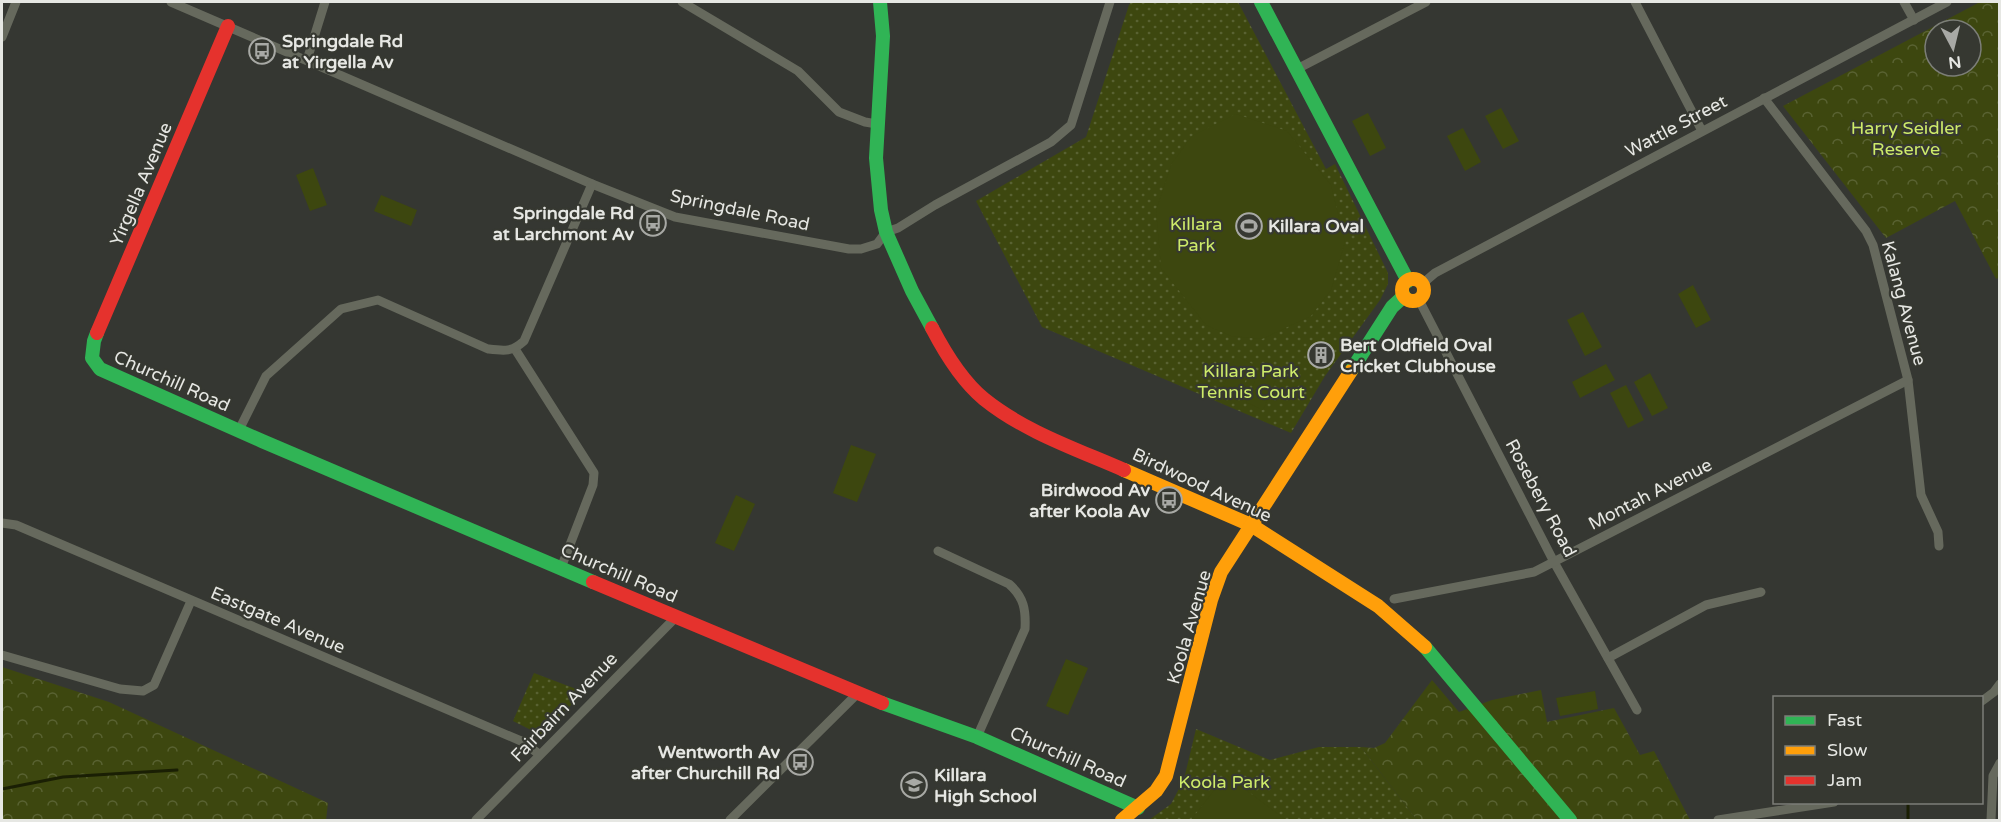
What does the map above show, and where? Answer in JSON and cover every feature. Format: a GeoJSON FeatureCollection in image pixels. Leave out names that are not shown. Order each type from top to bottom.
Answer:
{"type":"FeatureCollection","features":[{"type":"Feature","properties":{"kind":"street"},"geometry":{"type":"LineString","coordinates":[[2,37],[16,2]]}},
{"type":"Feature","properties":{"kind":"street","name":"Springdale Road"},"geometry":{"type":"LineString","coordinates":[[171,2],[592,184],[675,217],[849,249],[861,249],[877,244],[886,232],[898,228],[935,205],[1051,142],[1071,125],[1110,2]]}},
{"type":"Feature","properties":{"kind":"street"},"geometry":{"type":"LineString","coordinates":[[307,60],[325,2]]}},
{"type":"Feature","properties":{"kind":"street"},"geometry":{"type":"LineString","coordinates":[[682,2],[798,70],[839,112],[877,124]]}},
{"type":"Feature","properties":{"kind":"street","name":"Birdwood Avenue"},"geometry":{"type":"LineString","coordinates":[[880,2],[883,36],[876,158],[880,210],[886,232],[912,291],[940,344],[965,380],[983,398],[1014,420],[1049,438],[1251,525],[1378,606],[1424,646],[1570,820]]}},
{"type":"Feature","properties":{"kind":"street"},"geometry":{"type":"LineString","coordinates":[[1261,2],[1415,282],[1424,291],[1419,300],[1409,301],[1402,289],[1415,282]]}},
{"type":"Feature","properties":{"kind":"street"},"geometry":{"type":"LineString","coordinates":[[1297,69],[1426,2]]}},
{"type":"Feature","properties":{"kind":"street"},"geometry":{"type":"LineString","coordinates":[[1635,2],[1702,131]]}},
{"type":"Feature","properties":{"kind":"street"},"geometry":{"type":"LineString","coordinates":[[1904,2],[1914,20]]}},
{"type":"Feature","properties":{"kind":"street","name":"Wattle Street"},"geometry":{"type":"LineString","coordinates":[[1415,282],[1947,2]]}},
{"type":"Feature","properties":{"kind":"street","name":"Yirgella Avenue"},"geometry":{"type":"LineString","coordinates":[[92,358],[94,341],[228,26]]}},
{"type":"Feature","properties":{"kind":"street","name":"Kalang Avenue"},"geometry":{"type":"LineString","coordinates":[[1764,98],[1866,231],[1873,245],[1908,380],[1921,495],[1938,532],[1939,546]]}},
{"type":"Feature","properties":{"kind":"street"},"geometry":{"type":"LineString","coordinates":[[239,430],[266,376],[341,309],[378,300],[488,349],[502,351],[515,349],[524,341],[592,184]]}},
{"type":"Feature","properties":{"kind":"street","name":"Koola Avenue"},"geometry":{"type":"LineString","coordinates":[[1122,820],[1156,791],[1166,776],[1221,572],[1392,307],[1404,296]]}},
{"type":"Feature","properties":{"kind":"street","name":"Rosebery Road"},"geometry":{"type":"LineString","coordinates":[[1419,300],[1554,562],[1637,710]]}},
{"type":"Feature","properties":{"kind":"street"},"geometry":{"type":"LineString","coordinates":[[515,349],[594,472],[593,485],[561,568]]}},
{"type":"Feature","properties":{"kind":"street","name":"Churchill Road"},"geometry":{"type":"LineString","coordinates":[[92,358],[100,369],[239,430],[857,694],[977,737],[1138,808]]}},
{"type":"Feature","properties":{"kind":"street","name":"Montah Avenue"},"geometry":{"type":"LineString","coordinates":[[1394,599],[1534,572],[1908,380]]}},
{"type":"Feature","properties":{"kind":"street","name":"Eastgate Avenue"},"geometry":{"type":"LineString","coordinates":[[2,523],[16,525],[521,741],[540,754]]}},
{"type":"Feature","properties":{"kind":"street"},"geometry":{"type":"LineString","coordinates":[[938,551],[1009,584],[1018,592],[1026,615],[1024,629],[977,737]]}},
{"type":"Feature","properties":{"kind":"street"},"geometry":{"type":"LineString","coordinates":[[1608,658],[1706,605],[1761,592]]}},
{"type":"Feature","properties":{"kind":"street"},"geometry":{"type":"LineString","coordinates":[[2,655],[120,688],[143,691],[154,685],[191,601]]}},
{"type":"Feature","properties":{"kind":"street","name":"Fairbairn Avenue"},"geometry":{"type":"LineString","coordinates":[[476,820],[676,617]]}},
{"type":"Feature","properties":{"kind":"street"},"geometry":{"type":"LineString","coordinates":[[1983,700],[1998,692]]}},
{"type":"Feature","properties":{"kind":"street"},"geometry":{"type":"LineString","coordinates":[[730,820],[857,694]]}},
{"type":"Feature","properties":{"kind":"street"},"geometry":{"type":"LineString","coordinates":[[1991,820],[1994,776],[2000,763]]}},
{"type":"Feature","properties":{"kind":"street"},"geometry":{"type":"LineString","coordinates":[[1718,820],[1821,804]]}},
{"type":"Feature","properties":{"kind":"green space","name":"Killara Park"},"geometry":{"type":"Polygon","coordinates":[[[1131,2],[1238,2],[1326,169],[1335,164],[1388,273],[1388,284],[1380,300],[1325,376],[1291,433],[1042,327],[976,201],[1086,137],[1131,2]]]}},
{"type":"Feature","properties":{"kind":"green space","name":"Harry Seidler Reserve"},"geometry":{"type":"Polygon","coordinates":[[[1980,2],[1999,2],[2000,277],[1996,279],[1955,201],[1886,238],[1783,106],[1923,32],[1923,78],[1983,78],[1983,18],[1950,18],[1980,2]]]}},
{"type":"Feature","properties":{"kind":"green space"},"geometry":{"type":"Polygon","coordinates":[[[1501,108],[1519,141],[1503,149],[1485,116],[1501,108]]]}},
{"type":"Feature","properties":{"kind":"green space"},"geometry":{"type":"Polygon","coordinates":[[[1368,113],[1386,148],[1370,156],[1352,121],[1368,113]]]}},
{"type":"Feature","properties":{"kind":"green space","name":"Killara Oval"},"geometry":{"type":"Polygon","coordinates":[[[1236,114],[1287,131],[1331,185],[1345,242],[1331,290],[1311,316],[1262,339],[1231,336],[1206,325],[1161,268],[1156,210],[1172,163],[1192,136],[1236,114]]]}},
{"type":"Feature","properties":{"kind":"green space"},"geometry":{"type":"Polygon","coordinates":[[[1463,128],[1481,162],[1465,171],[1447,136],[1463,128]]]}},
{"type":"Feature","properties":{"kind":"green space"},"geometry":{"type":"Polygon","coordinates":[[[313,168],[327,205],[310,211],[296,175],[313,168]]]}},
{"type":"Feature","properties":{"kind":"green space"},"geometry":{"type":"Polygon","coordinates":[[[381,195],[417,210],[411,226],[374,211],[381,195]]]}},
{"type":"Feature","properties":{"kind":"green space"},"geometry":{"type":"Polygon","coordinates":[[[1693,285],[1711,320],[1696,328],[1678,294],[1693,285]]]}},
{"type":"Feature","properties":{"kind":"green space"},"geometry":{"type":"Polygon","coordinates":[[[1583,312],[1602,347],[1585,356],[1567,320],[1583,312]]]}},
{"type":"Feature","properties":{"kind":"green space"},"geometry":{"type":"Polygon","coordinates":[[[1236,356],[1253,364],[1237,399],[1221,392],[1236,356]]]}},
{"type":"Feature","properties":{"kind":"green space"},"geometry":{"type":"Polygon","coordinates":[[[1606,364],[1615,380],[1580,398],[1572,382],[1606,364]]]}},
{"type":"Feature","properties":{"kind":"green space"},"geometry":{"type":"Polygon","coordinates":[[[1261,367],[1278,374],[1263,410],[1246,402],[1261,367]]]}},
{"type":"Feature","properties":{"kind":"green space"},"geometry":{"type":"Polygon","coordinates":[[[1650,373],[1668,408],[1652,416],[1634,382],[1650,373]]]}},
{"type":"Feature","properties":{"kind":"green space"},"geometry":{"type":"Polygon","coordinates":[[[1626,385],[1644,420],[1628,428],[1610,393],[1626,385]]]}},
{"type":"Feature","properties":{"kind":"green space"},"geometry":{"type":"Polygon","coordinates":[[[851,445],[876,454],[857,502],[833,493],[851,445]]]}},
{"type":"Feature","properties":{"kind":"green space"},"geometry":{"type":"Polygon","coordinates":[[[736,495],[755,504],[734,551],[715,543],[736,495]]]}},
{"type":"Feature","properties":{"kind":"green space"},"geometry":{"type":"Polygon","coordinates":[[[1066,659],[1088,668],[1068,715],[1046,706],[1066,659]]]}},
{"type":"Feature","properties":{"kind":"green space"},"geometry":{"type":"Polygon","coordinates":[[[2,667],[109,702],[328,803],[326,820],[2,820],[2,667]]]}},
{"type":"Feature","properties":{"kind":"green space"},"geometry":{"type":"Polygon","coordinates":[[[534,673],[584,692],[541,735],[513,721],[534,673]]]}},
{"type":"Feature","properties":{"kind":"green space"},"geometry":{"type":"Polygon","coordinates":[[[1432,680],[1459,712],[1492,700],[1541,690],[1547,722],[1614,708],[1640,755],[1654,751],[1690,820],[1417,820],[1361,747],[1374,748],[1385,743],[1432,680]]]}},
{"type":"Feature","properties":{"kind":"green space"},"geometry":{"type":"Polygon","coordinates":[[[1595,691],[1598,709],[1560,716],[1556,698],[1595,691]]]}},
{"type":"Feature","properties":{"kind":"green space","name":"Koola Park"},"geometry":{"type":"Polygon","coordinates":[[[1196,729],[1270,760],[1319,747],[1361,747],[1417,820],[1149,820],[1171,804],[1184,779],[1196,729]]]}},
{"type":"Feature","properties":{"kind":"green space"},"geometry":{"type":"Polygon","coordinates":[[[1226,775],[1286,820],[1191,820],[1226,775]]]}},
{"type":"Feature","properties":{"kind":"waterway"},"geometry":{"type":"LineString","coordinates":[[2,789],[63,777],[177,770]]}},
{"type":"Feature","properties":{"kind":"waterway"},"geometry":{"type":"LineString","coordinates":[[1908,804],[1908,820]]}},
{"type":"Feature","properties":{"kind":"traffic: fast"},"geometry":{"type":"LineString","coordinates":[[880,2],[883,36],[876,158],[881,210],[886,232],[912,291],[932,328]]}},
{"type":"Feature","properties":{"kind":"traffic: fast"},"geometry":{"type":"LineString","coordinates":[[1261,2],[1408,281]]}},
{"type":"Feature","properties":{"kind":"traffic: fast"},"geometry":{"type":"LineString","coordinates":[[1351,371],[1392,307],[1404,296]]}},
{"type":"Feature","properties":{"kind":"traffic: fast"},"geometry":{"type":"LineString","coordinates":[[97,333],[92,358],[100,369],[262,441],[593,582]]}},
{"type":"Feature","properties":{"kind":"traffic: fast"},"geometry":{"type":"LineString","coordinates":[[1425,647],[1570,820]]}},
{"type":"Feature","properties":{"kind":"traffic: fast"},"geometry":{"type":"LineString","coordinates":[[882,703],[977,737],[1138,808]]}},
{"type":"Feature","properties":{"kind":"traffic: slow"},"geometry":{"type":"LineString","coordinates":[[1413,279],[1421,282],[1424,290],[1421,298],[1413,301],[1405,298],[1402,290],[1405,282],[1413,279]]}},
{"type":"Feature","properties":{"kind":"traffic: slow"},"geometry":{"type":"LineString","coordinates":[[1122,820],[1156,791],[1166,776],[1211,600],[1221,572],[1351,371]]}},
{"type":"Feature","properties":{"kind":"traffic: slow"},"geometry":{"type":"LineString","coordinates":[[1124,470],[1251,525],[1378,606],[1425,647]]}},
{"type":"Feature","properties":{"kind":"traffic: jam"},"geometry":{"type":"LineString","coordinates":[[97,333],[228,26]]}},
{"type":"Feature","properties":{"kind":"traffic: jam"},"geometry":{"type":"LineString","coordinates":[[932,328],[968,384],[1000,411],[1069,447],[1124,470]]}},
{"type":"Feature","properties":{"kind":"traffic: jam"},"geometry":{"type":"LineString","coordinates":[[593,582],[882,703]]}},
{"type":"Feature","properties":{"kind":"place","name":"Springdale Rd at Yirgella Av"},"geometry":{"type":"Point","coordinates":[262,51]}},
{"type":"Feature","properties":{"kind":"place","name":"Springdale Rd at Larchmont Av"},"geometry":{"type":"Point","coordinates":[653,223]}},
{"type":"Feature","properties":{"kind":"place","name":"Killara Oval"},"geometry":{"type":"Point","coordinates":[1249,226]}},
{"type":"Feature","properties":{"kind":"place","name":"Bert Oldfield Oval Cricket Clubhouse"},"geometry":{"type":"Point","coordinates":[1321,355]}},
{"type":"Feature","properties":{"kind":"place","name":"Birdwood Av after Koola Av"},"geometry":{"type":"Point","coordinates":[1169,500]}},
{"type":"Feature","properties":{"kind":"place","name":"Wentworth Av after Churchill Rd"},"geometry":{"type":"Point","coordinates":[800,762]}},
{"type":"Feature","properties":{"kind":"place","name":"Killara High School"},"geometry":{"type":"Point","coordinates":[914,785]}},
{"type":"Feature","properties":{"kind":"park label","name":"Killara Park Tennis Court"},"geometry":{"type":"Point","coordinates":[1251,382]}}]}
